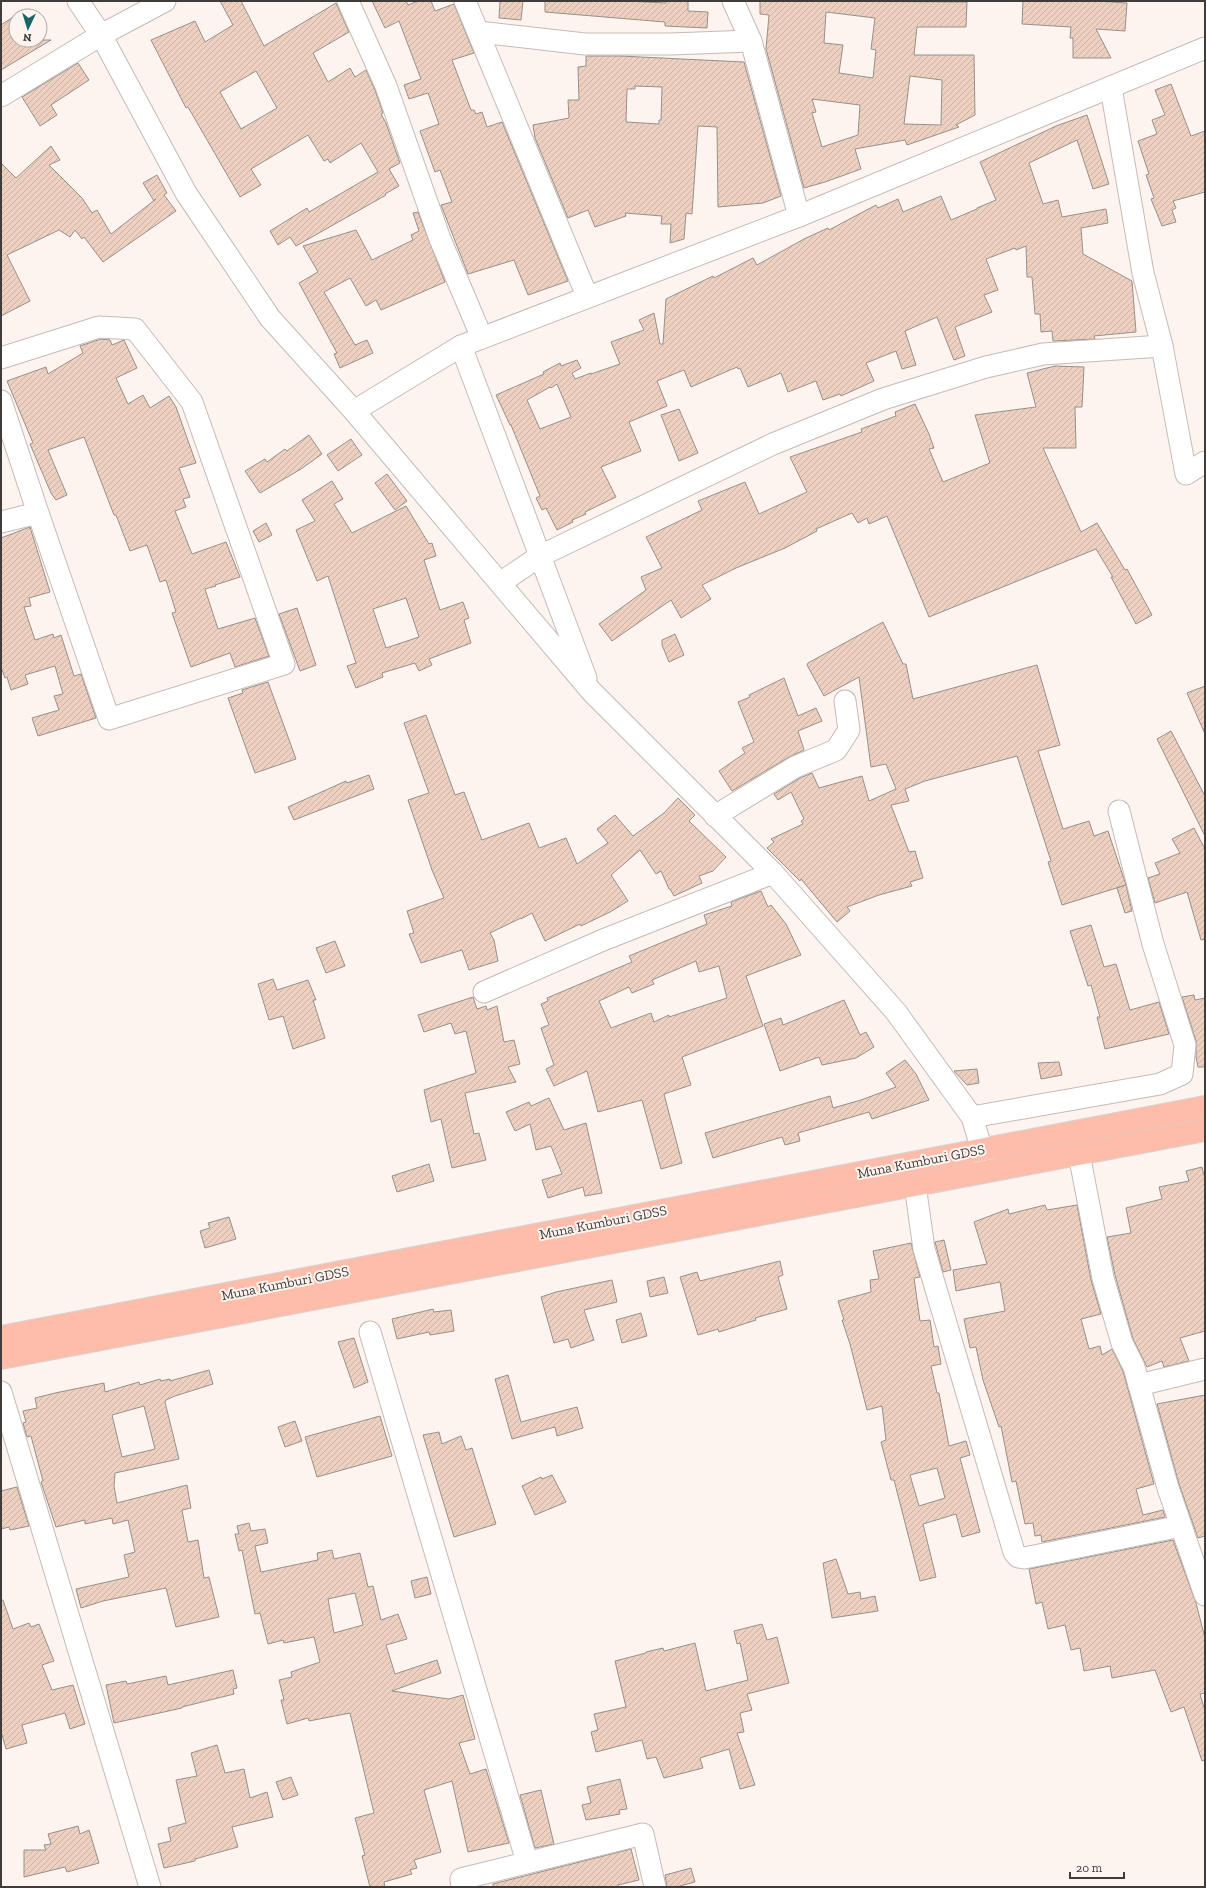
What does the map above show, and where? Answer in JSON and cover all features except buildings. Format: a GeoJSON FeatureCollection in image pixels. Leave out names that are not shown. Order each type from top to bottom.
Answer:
{"type":"FeatureCollection","features":[{"type":"Feature","properties":{"kind":"highway","name":"Muna Kumburi GDSS"},"geometry":{"type":"LineString","coordinates":[[1,1337],[1205,1107]]}},
{"type":"Feature","properties":{"kind":"highway","name":"Muna Kumburi GDSS"},"geometry":{"type":"LineString","coordinates":[[1,1358],[1205,1130]]}},
{"type":"Feature","properties":{"kind":"street"},"geometry":{"type":"LineString","coordinates":[[78,1],[101,36],[186,194],[270,318],[354,411],[592,692],[773,873],[896,1012],[972,1117],[982,1150],[985,1171]]}},
{"type":"Feature","properties":{"kind":"street"},"geometry":{"type":"LineString","coordinates":[[1,96],[101,36],[165,1]]}},
{"type":"Feature","properties":{"kind":"street"},"geometry":{"type":"LineString","coordinates":[[348,1],[386,86],[440,239],[482,338]]}},
{"type":"Feature","properties":{"kind":"street"},"geometry":{"type":"LineString","coordinates":[[465,1],[587,296]]}},
{"type":"Feature","properties":{"kind":"street"},"geometry":{"type":"LineString","coordinates":[[733,1],[751,41],[799,216]]}},
{"type":"Feature","properties":{"kind":"street"},"geometry":{"type":"LineString","coordinates":[[479,32],[585,44],[671,44],[751,41]]}},
{"type":"Feature","properties":{"kind":"street"},"geometry":{"type":"LineString","coordinates":[[354,411],[460,346],[587,296],[799,216],[1205,48]]}},
{"type":"Feature","properties":{"kind":"street"},"geometry":{"type":"LineString","coordinates":[[1111,88],[1143,273],[1162,346],[1186,474],[1205,462]]}},
{"type":"Feature","properties":{"kind":"street"},"geometry":{"type":"LineString","coordinates":[[1,358],[99,327],[135,329],[192,402],[284,664],[109,719],[1,401]]}},
{"type":"Feature","properties":{"kind":"street"},"geometry":{"type":"LineString","coordinates":[[460,346],[592,692]]}},
{"type":"Feature","properties":{"kind":"street"},"geometry":{"type":"LineString","coordinates":[[500,583],[540,556],[773,444],[883,399],[986,367],[1043,354],[1162,346]]}},
{"type":"Feature","properties":{"kind":"street"},"geometry":{"type":"LineString","coordinates":[[1,522],[38,513]]}},
{"type":"Feature","properties":{"kind":"street"},"geometry":{"type":"LineString","coordinates":[[715,816],[795,767],[836,750],[849,730],[845,701]]}},
{"type":"Feature","properties":{"kind":"street"},"geometry":{"type":"LineString","coordinates":[[972,1117],[1160,1084],[1182,1074],[1185,1046],[1153,944],[1119,811]]}},
{"type":"Feature","properties":{"kind":"street"},"geometry":{"type":"LineString","coordinates":[[484,992],[603,940],[773,873]]}},
{"type":"Feature","properties":{"kind":"street"},"geometry":{"type":"LineString","coordinates":[[1079,1154],[1103,1278],[1122,1343],[1134,1366],[1168,1488],[1205,1595]]}},
{"type":"Feature","properties":{"kind":"street"},"geometry":{"type":"LineString","coordinates":[[915,1185],[924,1249],[1014,1552],[1018,1557],[1024,1558],[1181,1526]]}},
{"type":"Feature","properties":{"kind":"street"},"geometry":{"type":"LineString","coordinates":[[370,1332],[527,1862]]}},
{"type":"Feature","properties":{"kind":"street"},"geometry":{"type":"LineString","coordinates":[[1139,1385],[1205,1369]]}},
{"type":"Feature","properties":{"kind":"street"},"geometry":{"type":"LineString","coordinates":[[1,1392],[150,1887]]}},
{"type":"Feature","properties":{"kind":"street"},"geometry":{"type":"LineString","coordinates":[[462,1887],[460,1879],[643,1834],[655,1887]]}}]}
